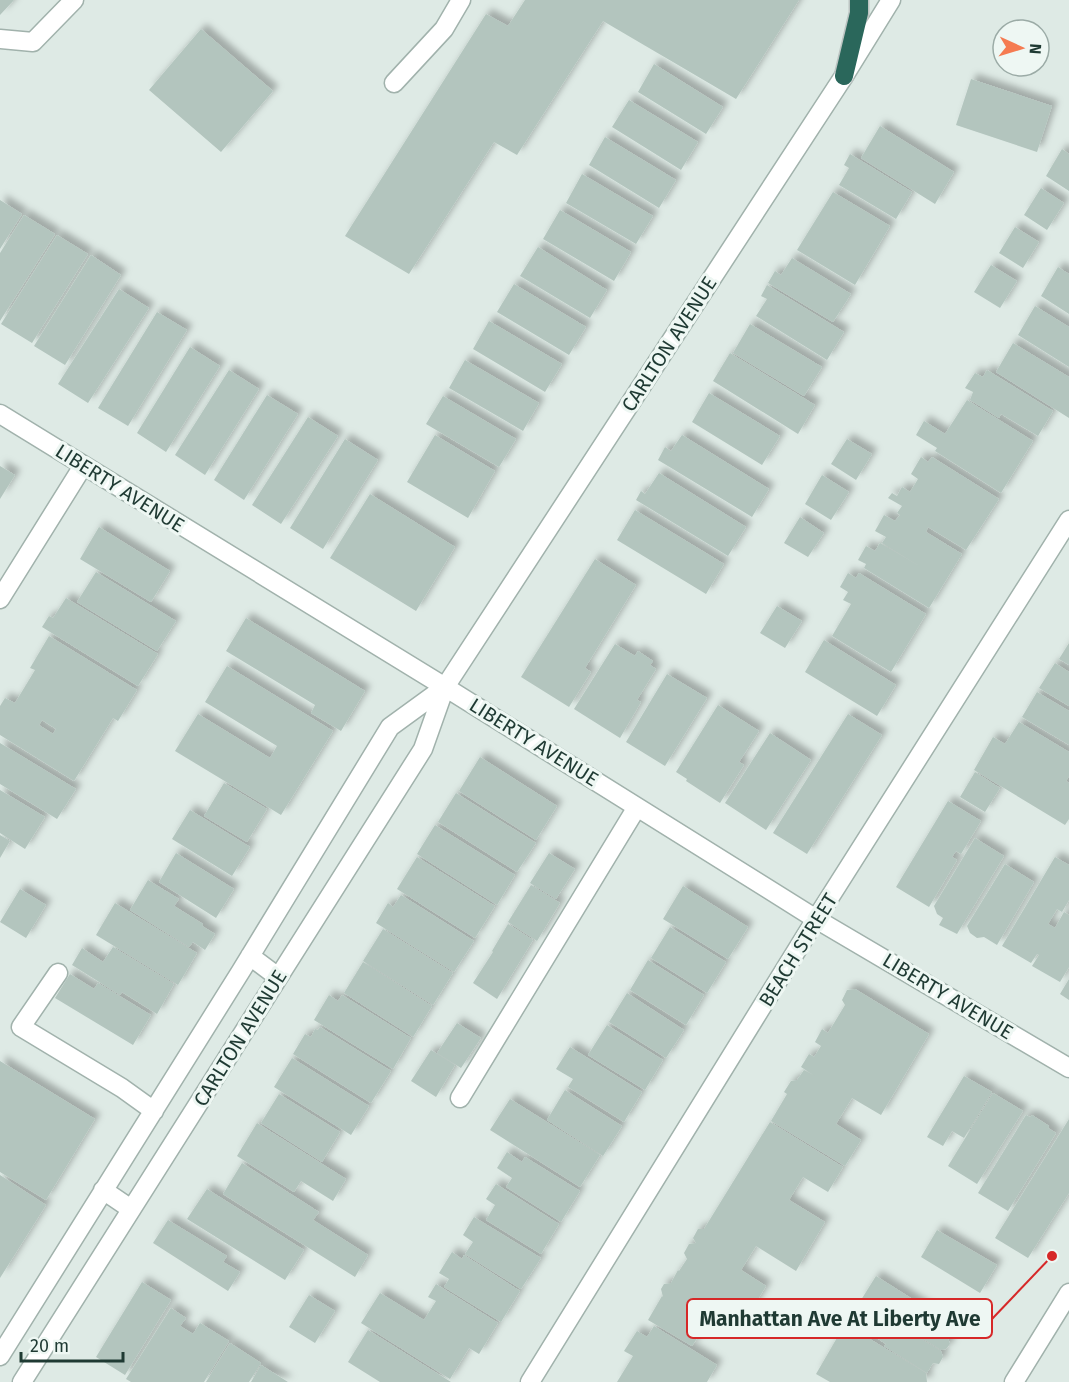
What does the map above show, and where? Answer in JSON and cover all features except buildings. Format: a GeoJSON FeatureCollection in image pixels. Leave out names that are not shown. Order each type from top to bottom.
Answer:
{"type":"FeatureCollection","features":[{"type":"Feature","properties":{"kind":"highway"},"geometry":{"type":"LineString","coordinates":[[844,76],[859,13],[859,0]]}},
{"type":"Feature","properties":{"kind":"street"},"geometry":{"type":"LineString","coordinates":[[0,39],[33,42],[74,0]]}},
{"type":"Feature","properties":{"kind":"street"},"geometry":{"type":"LineString","coordinates":[[394,83],[444,29],[461,0]]}},
{"type":"Feature","properties":{"kind":"street","name":"CARLTON AVENUE"},"geometry":{"type":"LineString","coordinates":[[22,1382],[423,749],[445,687],[844,76],[891,0]]}},
{"type":"Feature","properties":{"kind":"street","name":"LIBERTY AVENUE"},"geometry":{"type":"LineString","coordinates":[[0,414],[445,687],[816,919],[1069,1068]]}},
{"type":"Feature","properties":{"kind":"street"},"geometry":{"type":"LineString","coordinates":[[0,599],[83,466]]}},
{"type":"Feature","properties":{"kind":"street","name":"BEACH STREET"},"geometry":{"type":"LineString","coordinates":[[530,1382],[816,919],[1069,520]]}},
{"type":"Feature","properties":{"kind":"street","name":"CARLTON AVENUE"},"geometry":{"type":"LineString","coordinates":[[0,1356],[390,727],[445,687]]}},
{"type":"Feature","properties":{"kind":"street"},"geometry":{"type":"LineString","coordinates":[[460,1098],[638,807]]}},
{"type":"Feature","properties":{"kind":"street"},"geometry":{"type":"LineString","coordinates":[[250,956],[278,977]]}},
{"type":"Feature","properties":{"kind":"street"},"geometry":{"type":"LineString","coordinates":[[58,973],[21,1027],[122,1088],[153,1111]]}},
{"type":"Feature","properties":{"kind":"street"},"geometry":{"type":"LineString","coordinates":[[103,1190],[131,1209]]}},
{"type":"Feature","properties":{"kind":"street"},"geometry":{"type":"LineString","coordinates":[[1014,1382],[1069,1293]]}},
{"type":"Feature","properties":{"kind":"place","name":"Manhattan Ave At Liberty Ave"},"geometry":{"type":"Point","coordinates":[1052,1256]}}]}
